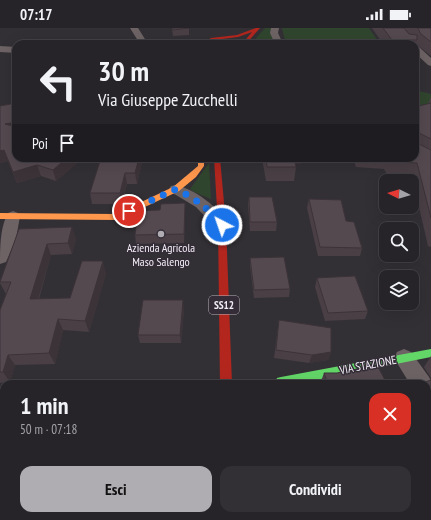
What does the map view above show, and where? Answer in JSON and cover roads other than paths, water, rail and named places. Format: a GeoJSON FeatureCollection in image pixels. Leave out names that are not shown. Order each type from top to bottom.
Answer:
{"type":"FeatureCollection","features":[{"type":"Feature","properties":{"kind":"street"},"geometry":{"type":"LineString","coordinates":[[134,28],[142,40]]}},
{"type":"Feature","properties":{"kind":"street"},"geometry":{"type":"LineString","coordinates":[[275,28],[274,33],[277,40]]}},
{"type":"Feature","properties":{"kind":"street"},"geometry":{"type":"LineString","coordinates":[[213,40],[217,38],[238,36],[257,29]]}},
{"type":"Feature","properties":{"kind":"street"},"geometry":{"type":"LineString","coordinates":[[247,40],[257,29]]}},
{"type":"Feature","properties":{"kind":"street"},"geometry":{"type":"LineString","coordinates":[[0,50],[12,50]]}},
{"type":"Feature","properties":{"kind":"street"},"geometry":{"type":"LineString","coordinates":[[419,52],[431,63]]}},
{"type":"Feature","properties":{"kind":"street"},"geometry":{"type":"LineString","coordinates":[[0,258],[8,239],[6,216],[117,217],[176,189],[193,175],[201,166],[200,162]]}},
{"type":"Feature","properties":{"kind":"street","name":"SS12"},"geometry":{"type":"LineString","coordinates":[[217,162],[222,225],[226,380]]}},
{"type":"Feature","properties":{"kind":"street"},"geometry":{"type":"LineString","coordinates":[[176,189],[201,203],[222,225]]}},
{"type":"Feature","properties":{"kind":"street","name":"VIA STAZIONE"},"geometry":{"type":"LineString","coordinates":[[291,380],[431,353]]}},
{"type":"Feature","properties":{"kind":"street"},"geometry":{"type":"LineString","coordinates":[[404,358],[419,380]]}},
{"type":"Feature","properties":{"kind":"place","name":"Azienda Agricola Maso Salengo"},"geometry":{"type":"Point","coordinates":[161,234]}}]}
